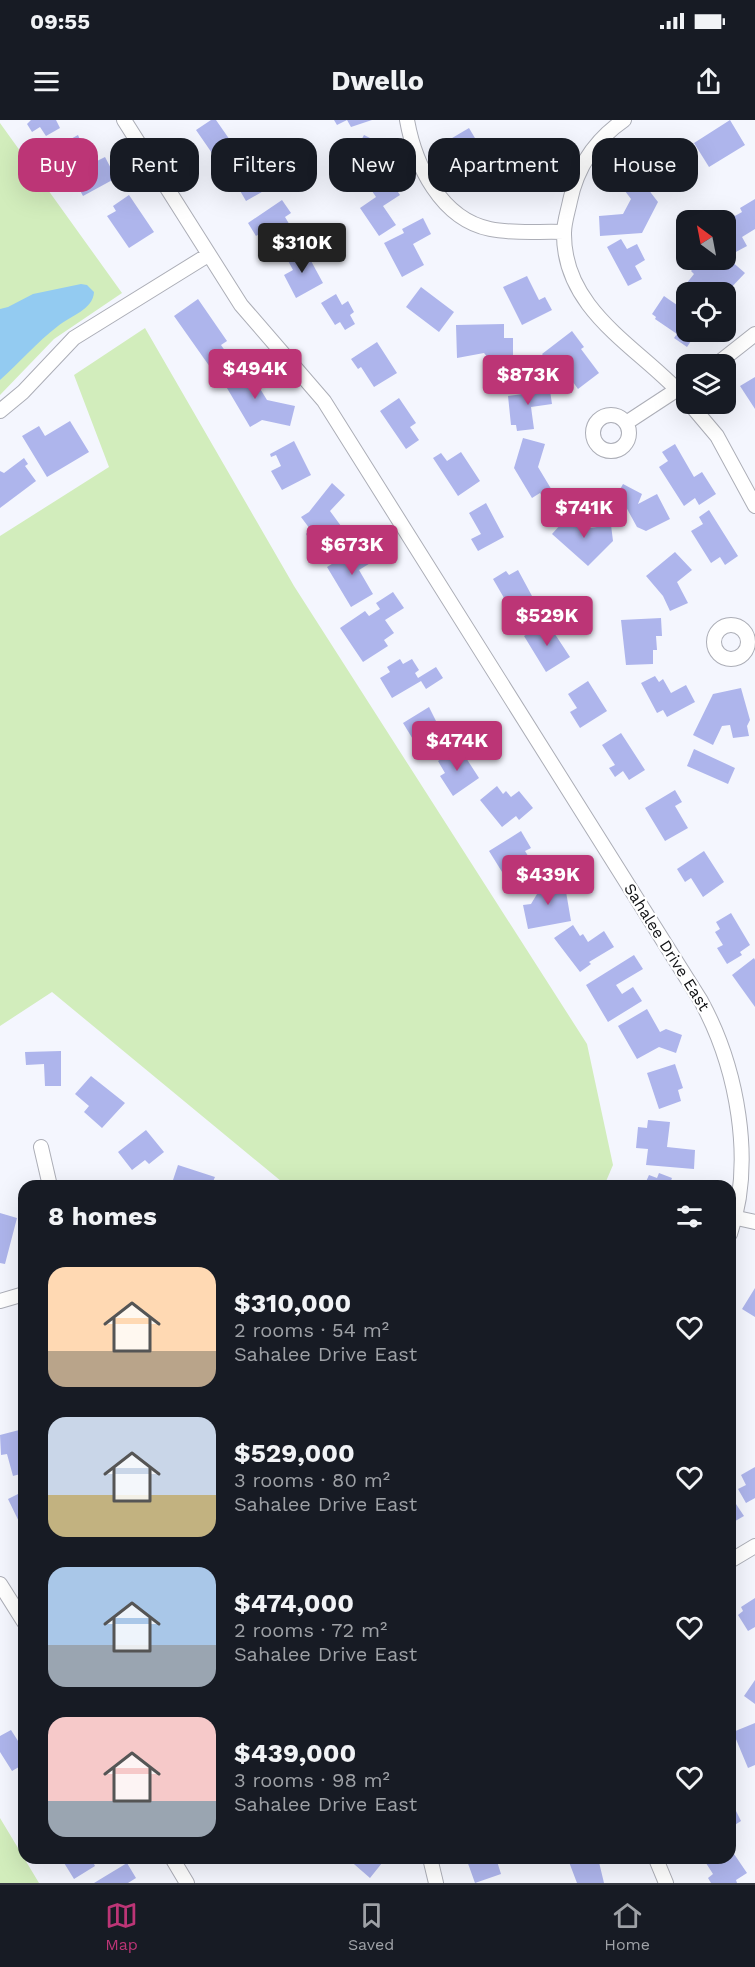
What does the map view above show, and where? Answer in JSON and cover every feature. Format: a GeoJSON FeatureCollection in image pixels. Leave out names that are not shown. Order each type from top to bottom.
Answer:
{"type":"FeatureCollection","features":[{"type":"Feature","properties":{"kind":"street","name":"Sahalee Drive East"},"geometry":{"type":"LineString","coordinates":[[124,120],[208,255],[263,333],[324,401],[701,1001],[717,1030],[731,1067],[739,1102],[743,1144],[737,1218]]}},
{"type":"Feature","properties":{"kind":"street"},"geometry":{"type":"LineString","coordinates":[[407,120],[425,177],[458,214],[475,225],[491,230],[564,232]]}},
{"type":"Feature","properties":{"kind":"street"},"geometry":{"type":"LineString","coordinates":[[624,120],[603,137],[580,167],[564,232],[573,277],[583,299],[599,320],[676,381]]}},
{"type":"Feature","properties":{"kind":"street"},"geometry":{"type":"LineString","coordinates":[[0,411],[23,392],[74,338],[208,255]]}},
{"type":"Feature","properties":{"kind":"street"},"geometry":{"type":"LineString","coordinates":[[730,354],[755,334]]}},
{"type":"Feature","properties":{"kind":"street"},"geometry":{"type":"LineString","coordinates":[[626,423],[676,390]]}},
{"type":"Feature","properties":{"kind":"street"},"geometry":{"type":"LineString","coordinates":[[698,414],[717,436],[755,507]]}},
{"type":"Feature","properties":{"kind":"street"},"geometry":{"type":"LineString","coordinates":[[41,1147],[49,1180]]}},
{"type":"Feature","properties":{"kind":"street"},"geometry":{"type":"LineString","coordinates":[[737,1218],[755,1222]]}},
{"type":"Feature","properties":{"kind":"street"},"geometry":{"type":"LineString","coordinates":[[0,1301],[18,1296]]}},
{"type":"Feature","properties":{"kind":"street"},"geometry":{"type":"LineString","coordinates":[[736,1558],[755,1546]]}},
{"type":"Feature","properties":{"kind":"street"},"geometry":{"type":"LineString","coordinates":[[0,1584],[18,1612]]}},
{"type":"Feature","properties":{"kind":"street"},"geometry":{"type":"LineString","coordinates":[[176,1864],[187,1883]]}},
{"type":"Feature","properties":{"kind":"street"},"geometry":{"type":"LineString","coordinates":[[431,1864],[436,1883]]}},
{"type":"Feature","properties":{"kind":"street"},"geometry":{"type":"LineString","coordinates":[[659,1864],[666,1883]]}},
{"type":"Feature","properties":{"kind":"green space"},"geometry":{"type":"Polygon","coordinates":[[[0,123],[18,148],[18,192],[50,192],[122,293],[54,339],[0,395],[0,123]]]}},
{"type":"Feature","properties":{"kind":"green space"},"geometry":{"type":"Polygon","coordinates":[[[145,328],[294,586],[587,1044],[613,1165],[607,1180],[280,1180],[52,992],[0,1026],[0,536],[109,467],[74,375],[145,328]]]}},
{"type":"Feature","properties":{"kind":"green space"},"geometry":{"type":"Polygon","coordinates":[[[0,1818],[18,1848],[18,1864],[28,1864],[39,1883],[0,1883],[0,1818]]]}},
{"type":"Feature","properties":{"kind":"water"},"geometry":{"type":"Polygon","coordinates":[[[81,284],[87,285],[94,292],[90,304],[50,332],[0,380],[0,309],[33,294],[81,284]]]}},
{"type":"Feature","properties":{"kind":"building"},"geometry":{"type":"Polygon","coordinates":[[[31,120],[56,120],[60,128],[46,136],[40,127],[32,132],[27,124],[31,120]]]}},
{"type":"Feature","properties":{"kind":"building"},"geometry":{"type":"Polygon","coordinates":[[[211,120],[216,120],[229,138],[211,138],[211,152],[196,130],[211,120]]]}},
{"type":"Feature","properties":{"kind":"building"},"geometry":{"type":"Polygon","coordinates":[[[334,120],[347,120],[337,125],[334,120]]]}},
{"type":"Feature","properties":{"kind":"building"},"geometry":{"type":"Polygon","coordinates":[[[347,120],[372,120],[351,127],[347,120]]]}},
{"type":"Feature","properties":{"kind":"building"},"geometry":{"type":"Polygon","coordinates":[[[730,120],[745,145],[709,167],[698,149],[698,140],[730,120]]]}},
{"type":"Feature","properties":{"kind":"building"},"geometry":{"type":"Polygon","coordinates":[[[469,128],[475,138],[452,138],[469,128]]]}},
{"type":"Feature","properties":{"kind":"building"},"geometry":{"type":"Polygon","coordinates":[[[105,157],[110,167],[110,181],[98,188],[98,160],[105,157]]]}},
{"type":"Feature","properties":{"kind":"building"},"geometry":{"type":"Polygon","coordinates":[[[241,192],[262,192],[246,201],[241,192]]]}},
{"type":"Feature","properties":{"kind":"building"},"geometry":{"type":"Polygon","coordinates":[[[373,192],[398,192],[400,195],[383,206],[396,225],[379,236],[360,208],[376,197],[373,192]]]}},
{"type":"Feature","properties":{"kind":"building"},"geometry":{"type":"Polygon","coordinates":[[[626,192],[650,192],[658,202],[642,233],[600,236],[599,216],[623,214],[631,199],[626,192]]]}},
{"type":"Feature","properties":{"kind":"building"},"geometry":{"type":"Polygon","coordinates":[[[129,195],[154,232],[129,248],[107,216],[116,211],[113,206],[129,195]]]}},
{"type":"Feature","properties":{"kind":"building"},"geometry":{"type":"Polygon","coordinates":[[[755,199],[755,229],[742,237],[747,246],[736,252],[736,215],[742,212],[740,208],[755,199]]]}},
{"type":"Feature","properties":{"kind":"building"},"geometry":{"type":"Polygon","coordinates":[[[282,200],[291,213],[285,217],[294,232],[277,243],[268,228],[256,236],[248,223],[282,200]]]}},
{"type":"Feature","properties":{"kind":"building"},"geometry":{"type":"Polygon","coordinates":[[[423,218],[431,234],[413,244],[424,265],[402,277],[384,243],[404,233],[402,229],[423,218]]]}},
{"type":"Feature","properties":{"kind":"building"},"geometry":{"type":"Polygon","coordinates":[[[621,239],[627,249],[637,244],[645,260],[635,266],[642,279],[628,286],[607,247],[621,239]]]}},
{"type":"Feature","properties":{"kind":"building"},"geometry":{"type":"Polygon","coordinates":[[[304,248],[323,283],[296,298],[284,275],[293,270],[286,257],[304,248]]]}},
{"type":"Feature","properties":{"kind":"building"},"geometry":{"type":"Polygon","coordinates":[[[736,265],[745,273],[736,282],[688,282],[694,274],[691,271],[736,270],[736,265]]]}},
{"type":"Feature","properties":{"kind":"building"},"geometry":{"type":"Polygon","coordinates":[[[527,276],[539,300],[545,297],[552,310],[522,325],[503,287],[527,276]]]}},
{"type":"Feature","properties":{"kind":"building"},"geometry":{"type":"Polygon","coordinates":[[[421,287],[454,312],[439,332],[406,307],[421,287]]]}},
{"type":"Feature","properties":{"kind":"building"},"geometry":{"type":"Polygon","coordinates":[[[336,294],[342,305],[348,301],[354,312],[350,315],[355,324],[345,330],[340,322],[335,325],[321,303],[336,294]]]}},
{"type":"Feature","properties":{"kind":"building"},"geometry":{"type":"Polygon","coordinates":[[[664,296],[676,304],[676,333],[655,319],[656,317],[652,314],[664,296]]]}},
{"type":"Feature","properties":{"kind":"building"},"geometry":{"type":"Polygon","coordinates":[[[198,299],[227,341],[221,345],[228,355],[210,367],[174,316],[198,299]]]}},
{"type":"Feature","properties":{"kind":"building"},"geometry":{"type":"Polygon","coordinates":[[[504,324],[504,338],[513,338],[513,355],[497,369],[484,353],[457,358],[456,325],[504,324]]]}},
{"type":"Feature","properties":{"kind":"building"},"geometry":{"type":"Polygon","coordinates":[[[572,331],[584,347],[581,349],[599,373],[578,389],[562,367],[556,371],[542,354],[572,331]]]}},
{"type":"Feature","properties":{"kind":"building"},"geometry":{"type":"Polygon","coordinates":[[[377,342],[397,373],[374,387],[361,367],[358,369],[351,359],[377,342]]]}},
{"type":"Feature","properties":{"kind":"building"},"geometry":{"type":"Polygon","coordinates":[[[680,342],[690,342],[687,347],[680,342]]]}},
{"type":"Feature","properties":{"kind":"building"},"geometry":{"type":"Polygon","coordinates":[[[245,364],[267,400],[295,406],[290,426],[262,420],[250,427],[221,378],[245,364]]]}},
{"type":"Feature","properties":{"kind":"building"},"geometry":{"type":"Polygon","coordinates":[[[755,377],[755,409],[740,386],[755,377]]]}},
{"type":"Feature","properties":{"kind":"building"},"geometry":{"type":"Polygon","coordinates":[[[549,384],[552,404],[531,407],[534,429],[517,431],[516,425],[511,425],[508,396],[530,393],[529,387],[549,384]]]}},
{"type":"Feature","properties":{"kind":"building"},"geometry":{"type":"Polygon","coordinates":[[[399,398],[416,423],[410,427],[419,440],[406,449],[380,411],[399,398]]]}},
{"type":"Feature","properties":{"kind":"building"},"geometry":{"type":"Polygon","coordinates":[[[70,421],[89,452],[47,477],[22,436],[39,426],[45,436],[70,421]]]}},
{"type":"Feature","properties":{"kind":"building"},"geometry":{"type":"Polygon","coordinates":[[[523,438],[545,444],[538,467],[553,492],[543,498],[540,493],[532,498],[514,468],[523,438]]]}},
{"type":"Feature","properties":{"kind":"building"},"geometry":{"type":"Polygon","coordinates":[[[294,441],[311,475],[282,490],[271,471],[281,466],[276,455],[271,457],[270,454],[294,441]]]}},
{"type":"Feature","properties":{"kind":"building"},"geometry":{"type":"Polygon","coordinates":[[[675,444],[694,477],[702,472],[716,494],[699,505],[695,498],[684,506],[659,467],[668,461],[662,452],[675,444]]]}},
{"type":"Feature","properties":{"kind":"building"},"geometry":{"type":"Polygon","coordinates":[[[461,452],[480,481],[458,496],[433,458],[441,453],[447,461],[461,452]]]}},
{"type":"Feature","properties":{"kind":"building"},"geometry":{"type":"Polygon","coordinates":[[[24,458],[28,464],[25,466],[36,481],[0,508],[0,471],[4,473],[24,458]]]}},
{"type":"Feature","properties":{"kind":"building"},"geometry":{"type":"Polygon","coordinates":[[[332,483],[345,495],[330,511],[341,526],[338,530],[342,536],[324,554],[314,538],[310,541],[306,534],[310,529],[301,517],[309,512],[332,483]]]}},
{"type":"Feature","properties":{"kind":"building"},"geometry":{"type":"Polygon","coordinates":[[[623,484],[642,494],[638,504],[657,494],[670,519],[646,531],[637,527],[626,507],[614,500],[623,484]]]}},
{"type":"Feature","properties":{"kind":"building"},"geometry":{"type":"Polygon","coordinates":[[[486,503],[504,537],[478,551],[471,539],[481,534],[469,513],[486,503]]]}},
{"type":"Feature","properties":{"kind":"building"},"geometry":{"type":"Polygon","coordinates":[[[709,510],[738,556],[725,565],[720,557],[711,563],[691,531],[703,524],[699,517],[709,510]]]}},
{"type":"Feature","properties":{"kind":"building"},"geometry":{"type":"Polygon","coordinates":[[[570,514],[586,532],[590,528],[611,525],[613,541],[588,566],[552,534],[570,514]]]}},
{"type":"Feature","properties":{"kind":"building"},"geometry":{"type":"Polygon","coordinates":[[[362,545],[372,562],[359,570],[373,594],[351,607],[327,567],[362,545]]]}},
{"type":"Feature","properties":{"kind":"building"},"geometry":{"type":"Polygon","coordinates":[[[675,552],[692,570],[677,582],[688,603],[670,611],[663,596],[646,576],[675,552]]]}},
{"type":"Feature","properties":{"kind":"building"},"geometry":{"type":"Polygon","coordinates":[[[518,570],[539,609],[518,622],[493,579],[506,571],[509,575],[518,570]]]}},
{"type":"Feature","properties":{"kind":"building"},"geometry":{"type":"Polygon","coordinates":[[[393,592],[404,608],[385,620],[394,633],[384,640],[388,646],[363,662],[340,628],[365,611],[369,616],[380,609],[376,603],[393,592]]]}},
{"type":"Feature","properties":{"kind":"building"},"geometry":{"type":"Polygon","coordinates":[[[661,618],[662,636],[656,636],[657,650],[653,650],[653,664],[626,665],[621,620],[661,618]]]}},
{"type":"Feature","properties":{"kind":"building"},"geometry":{"type":"Polygon","coordinates":[[[547,622],[570,657],[546,672],[524,636],[547,622]]]}},
{"type":"Feature","properties":{"kind":"building"},"geometry":{"type":"Polygon","coordinates":[[[400,659],[403,664],[412,659],[419,670],[415,673],[418,678],[436,667],[443,678],[426,689],[421,681],[392,698],[380,678],[390,672],[387,667],[400,659]]]}},
{"type":"Feature","properties":{"kind":"building"},"geometry":{"type":"Polygon","coordinates":[[[655,676],[659,682],[663,679],[671,693],[686,685],[695,702],[667,717],[663,710],[657,713],[641,683],[655,676]]]}},
{"type":"Feature","properties":{"kind":"building"},"geometry":{"type":"Polygon","coordinates":[[[588,681],[607,711],[580,728],[570,712],[577,708],[568,694],[588,681]]]}},
{"type":"Feature","properties":{"kind":"building"},"geometry":{"type":"Polygon","coordinates":[[[741,688],[750,720],[747,726],[749,736],[733,738],[730,725],[722,726],[713,745],[693,735],[713,694],[741,688]]]}},
{"type":"Feature","properties":{"kind":"building"},"geometry":{"type":"Polygon","coordinates":[[[429,707],[445,739],[422,754],[403,723],[429,707]]]}},
{"type":"Feature","properties":{"kind":"building"},"geometry":{"type":"Polygon","coordinates":[[[621,733],[645,770],[629,780],[623,771],[615,777],[609,768],[615,765],[602,745],[621,733]]]}},
{"type":"Feature","properties":{"kind":"building"},"geometry":{"type":"Polygon","coordinates":[[[459,747],[479,778],[453,796],[440,776],[445,773],[438,761],[459,747]]]}},
{"type":"Feature","properties":{"kind":"building"},"geometry":{"type":"Polygon","coordinates":[[[694,749],[735,768],[728,784],[687,766],[694,749]]]}},
{"type":"Feature","properties":{"kind":"building"},"geometry":{"type":"Polygon","coordinates":[[[497,786],[503,794],[506,791],[511,797],[519,791],[533,808],[519,820],[516,816],[502,827],[480,800],[497,786]]]}},
{"type":"Feature","properties":{"kind":"building"},"geometry":{"type":"Polygon","coordinates":[[[675,790],[682,802],[675,806],[688,828],[665,841],[645,808],[675,790]]]}},
{"type":"Feature","properties":{"kind":"building"},"geometry":{"type":"Polygon","coordinates":[[[521,831],[531,848],[525,851],[538,872],[512,888],[489,851],[521,831]]]}},
{"type":"Feature","properties":{"kind":"building"},"geometry":{"type":"Polygon","coordinates":[[[704,851],[724,882],[703,897],[691,878],[685,882],[677,869],[704,851]]]}},
{"type":"Feature","properties":{"kind":"building"},"geometry":{"type":"Polygon","coordinates":[[[564,880],[571,921],[528,929],[523,905],[531,904],[543,884],[564,880]]]}},
{"type":"Feature","properties":{"kind":"building"},"geometry":{"type":"Polygon","coordinates":[[[731,913],[750,945],[740,952],[742,955],[727,964],[717,948],[723,945],[715,932],[720,929],[716,922],[731,913]]]}},
{"type":"Feature","properties":{"kind":"building"},"geometry":{"type":"Polygon","coordinates":[[[573,925],[580,936],[583,934],[588,942],[604,931],[614,947],[589,962],[591,964],[580,972],[554,938],[573,925]]]}},
{"type":"Feature","properties":{"kind":"building"},"geometry":{"type":"Polygon","coordinates":[[[634,955],[643,969],[616,985],[622,994],[633,987],[642,1001],[608,1022],[586,985],[634,955]]]}},
{"type":"Feature","properties":{"kind":"building"},"geometry":{"type":"Polygon","coordinates":[[[754,958],[755,960],[755,1007],[732,975],[754,958]]]}},
{"type":"Feature","properties":{"kind":"building"},"geometry":{"type":"Polygon","coordinates":[[[647,1009],[660,1032],[666,1029],[682,1035],[676,1053],[659,1047],[637,1059],[618,1026],[647,1009]]]}},
{"type":"Feature","properties":{"kind":"building"},"geometry":{"type":"Polygon","coordinates":[[[61,1051],[61,1086],[45,1086],[44,1064],[26,1065],[25,1052],[61,1051]]]}},
{"type":"Feature","properties":{"kind":"building"},"geometry":{"type":"Polygon","coordinates":[[[675,1064],[683,1088],[678,1090],[681,1101],[659,1109],[647,1073],[675,1064]]]}},
{"type":"Feature","properties":{"kind":"building"},"geometry":{"type":"Polygon","coordinates":[[[91,1076],[125,1103],[102,1128],[84,1112],[89,1106],[75,1094],[91,1076]]]}},
{"type":"Feature","properties":{"kind":"building"},"geometry":{"type":"Polygon","coordinates":[[[648,1120],[670,1122],[667,1147],[695,1150],[694,1169],[646,1165],[648,1149],[636,1148],[638,1127],[647,1128],[648,1120]]]}},
{"type":"Feature","properties":{"kind":"building"},"geometry":{"type":"Polygon","coordinates":[[[146,1130],[164,1152],[149,1164],[145,1160],[132,1170],[118,1152],[146,1130]]]}},
{"type":"Feature","properties":{"kind":"building"},"geometry":{"type":"Polygon","coordinates":[[[178,1165],[215,1177],[214,1180],[173,1180],[178,1165]]]}},
{"type":"Feature","properties":{"kind":"building"},"geometry":{"type":"Polygon","coordinates":[[[659,1173],[672,1178],[671,1180],[647,1180],[649,1175],[657,1178],[659,1173]]]}},
{"type":"Feature","properties":{"kind":"building"},"geometry":{"type":"Polygon","coordinates":[[[0,1213],[17,1218],[5,1264],[0,1263],[0,1213]]]}},
{"type":"Feature","properties":{"kind":"building"},"geometry":{"type":"Polygon","coordinates":[[[755,1288],[755,1317],[742,1309],[755,1288]]]}},
{"type":"Feature","properties":{"kind":"building"},"geometry":{"type":"Polygon","coordinates":[[[18,1430],[18,1475],[13,1476],[7,1454],[1,1455],[0,1435],[18,1430]]]}},
{"type":"Feature","properties":{"kind":"building"},"geometry":{"type":"Polygon","coordinates":[[[755,1467],[755,1498],[746,1503],[738,1489],[746,1485],[741,1475],[755,1467]]]}},
{"type":"Feature","properties":{"kind":"building"},"geometry":{"type":"Polygon","coordinates":[[[18,1494],[18,1520],[8,1499],[18,1494]]]}},
{"type":"Feature","properties":{"kind":"building"},"geometry":{"type":"Polygon","coordinates":[[[736,1504],[744,1516],[736,1521],[736,1504]]]}},
{"type":"Feature","properties":{"kind":"building"},"geometry":{"type":"Polygon","coordinates":[[[755,1598],[755,1627],[748,1631],[738,1615],[743,1611],[741,1607],[755,1598]]]}},
{"type":"Feature","properties":{"kind":"building"},"geometry":{"type":"Polygon","coordinates":[[[755,1680],[755,1704],[744,1696],[755,1680]]]}},
{"type":"Feature","properties":{"kind":"building"},"geometry":{"type":"Polygon","coordinates":[[[755,1723],[755,1765],[748,1768],[736,1739],[736,1731],[755,1723]]]}},
{"type":"Feature","properties":{"kind":"building"},"geometry":{"type":"Polygon","coordinates":[[[11,1730],[18,1741],[18,1768],[12,1771],[0,1752],[0,1736],[11,1730]]]}},
{"type":"Feature","properties":{"kind":"building"},"geometry":{"type":"Polygon","coordinates":[[[736,1811],[741,1821],[736,1824],[736,1811]]]}},
{"type":"Feature","properties":{"kind":"building"},"geometry":{"type":"Polygon","coordinates":[[[736,1857],[747,1873],[736,1880],[737,1883],[711,1883],[708,1878],[713,1874],[707,1864],[736,1864],[736,1857]]]}},
{"type":"Feature","properties":{"kind":"building"},"geometry":{"type":"Polygon","coordinates":[[[65,1864],[94,1864],[95,1866],[74,1879],[65,1864]]]}},
{"type":"Feature","properties":{"kind":"building"},"geometry":{"type":"Polygon","coordinates":[[[125,1864],[136,1878],[128,1883],[94,1883],[125,1864]]]}},
{"type":"Feature","properties":{"kind":"building"},"geometry":{"type":"Polygon","coordinates":[[[354,1864],[381,1864],[370,1878],[354,1864]]]}},
{"type":"Feature","properties":{"kind":"building"},"geometry":{"type":"Polygon","coordinates":[[[468,1864],[498,1864],[501,1874],[475,1883],[468,1864]]]}},
{"type":"Feature","properties":{"kind":"building"},"geometry":{"type":"Polygon","coordinates":[[[570,1864],[599,1864],[604,1883],[577,1883],[570,1864]]]}}]}
